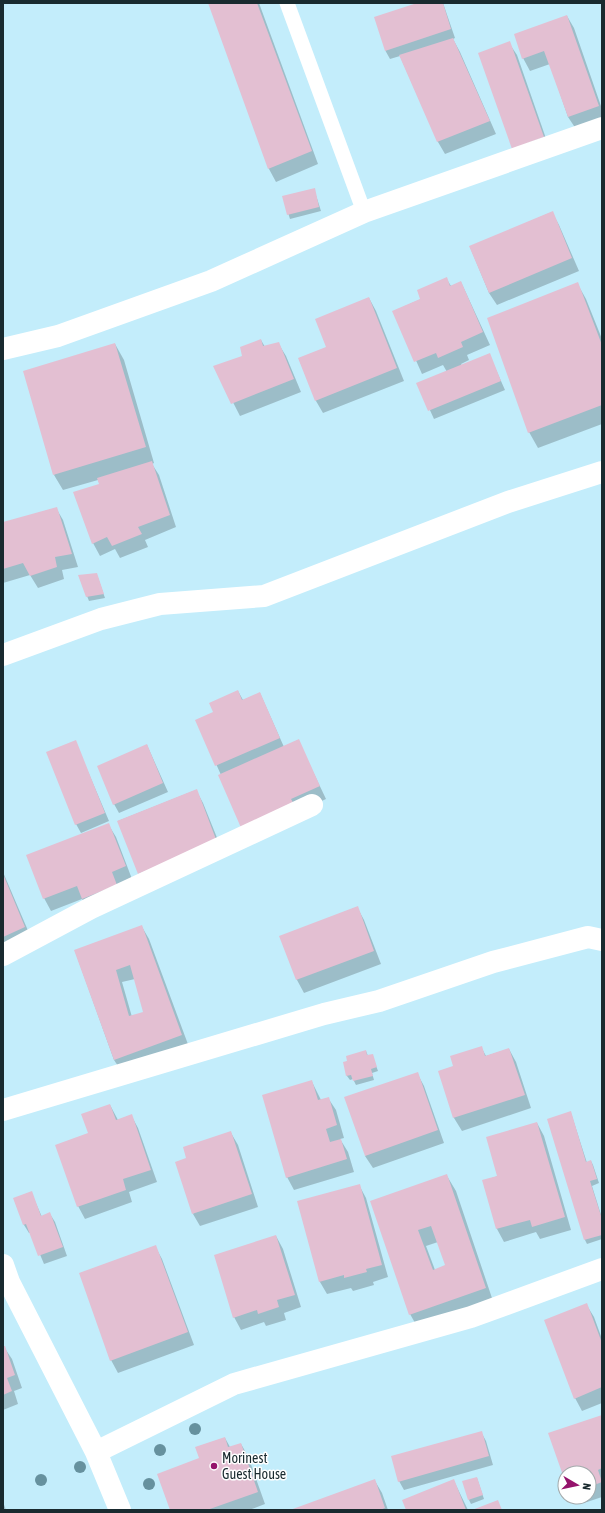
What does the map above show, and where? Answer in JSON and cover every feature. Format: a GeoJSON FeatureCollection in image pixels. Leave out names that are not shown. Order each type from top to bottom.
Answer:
{"type":"FeatureCollection","features":[{"type":"Feature","properties":{"kind":"street"},"geometry":{"type":"LineString","coordinates":[[3,349],[58,336],[211,281],[364,212],[602,128]]}},
{"type":"Feature","properties":{"kind":"street"},"geometry":{"type":"LineString","coordinates":[[3,655],[101,619],[160,604],[264,596],[508,502],[602,472]]}},
{"type":"Feature","properties":{"kind":"street"},"geometry":{"type":"LineString","coordinates":[[3,955],[91,908],[312,805]]}},
{"type":"Feature","properties":{"kind":"street"},"geometry":{"type":"LineString","coordinates":[[3,1110],[324,1014],[379,1001],[493,962],[588,937],[602,940]]}},
{"type":"Feature","properties":{"kind":"street"},"geometry":{"type":"LineString","coordinates":[[3,1266],[9,1282],[96,1452],[120,1510]]}},
{"type":"Feature","properties":{"kind":"street"},"geometry":{"type":"LineString","coordinates":[[96,1452],[234,1384],[471,1317],[602,1269]]}},
{"type":"Feature","properties":{"kind":"lane"},"geometry":{"type":"LineString","coordinates":[[287,3],[364,212]]}},
{"type":"Feature","properties":{"kind":"building"},"geometry":{"type":"Polygon","coordinates":[[[208,3],[257,3],[312,151],[268,169],[208,3]]]}},
{"type":"Feature","properties":{"kind":"building"},"geometry":{"type":"Polygon","coordinates":[[[417,3],[443,3],[451,29],[385,51],[374,17],[417,3]]]}},
{"type":"Feature","properties":{"kind":"building"},"geometry":{"type":"Polygon","coordinates":[[[567,15],[599,106],[568,117],[544,51],[522,59],[514,34],[567,15]]]}},
{"type":"Feature","properties":{"kind":"building"},"geometry":{"type":"Polygon","coordinates":[[[453,38],[490,121],[437,142],[399,55],[453,38]]]}},
{"type":"Feature","properties":{"kind":"building"},"geometry":{"type":"Polygon","coordinates":[[[510,41],[544,137],[512,149],[478,53],[510,41]]]}},
{"type":"Feature","properties":{"kind":"building"},"geometry":{"type":"Polygon","coordinates":[[[315,188],[319,207],[287,215],[282,196],[315,188]]]}},
{"type":"Feature","properties":{"kind":"building"},"geometry":{"type":"Polygon","coordinates":[[[553,211],[572,258],[489,293],[469,246],[553,211]]]}},
{"type":"Feature","properties":{"kind":"building"},"geometry":{"type":"Polygon","coordinates":[[[447,277],[450,286],[461,281],[483,332],[461,342],[463,347],[438,358],[436,353],[414,362],[392,311],[420,299],[417,290],[447,277]]]}},
{"type":"Feature","properties":{"kind":"building"},"geometry":{"type":"Polygon","coordinates":[[[578,282],[602,345],[602,405],[528,433],[487,318],[578,282]]]}},
{"type":"Feature","properties":{"kind":"building"},"geometry":{"type":"Polygon","coordinates":[[[369,297],[397,368],[315,401],[298,358],[326,347],[315,319],[369,297]]]}},
{"type":"Feature","properties":{"kind":"building"},"geometry":{"type":"Polygon","coordinates":[[[261,339],[263,346],[279,342],[294,379],[231,404],[213,366],[242,356],[240,347],[261,339]]]}},
{"type":"Feature","properties":{"kind":"building"},"geometry":{"type":"Polygon","coordinates":[[[115,343],[146,447],[53,475],[23,371],[115,343]]]}},
{"type":"Feature","properties":{"kind":"building"},"geometry":{"type":"Polygon","coordinates":[[[490,353],[501,381],[428,411],[416,383],[490,353]]]}},
{"type":"Feature","properties":{"kind":"building"},"geometry":{"type":"Polygon","coordinates":[[[152,461],[170,515],[138,527],[142,534],[112,546],[107,537],[92,544],[73,492],[99,484],[97,478],[152,461]]]}},
{"type":"Feature","properties":{"kind":"building"},"geometry":{"type":"Polygon","coordinates":[[[57,507],[72,554],[55,557],[57,567],[30,576],[23,563],[3,569],[3,522],[57,507]]]}},
{"type":"Feature","properties":{"kind":"building"},"geometry":{"type":"Polygon","coordinates":[[[97,573],[104,594],[86,597],[78,575],[97,573]]]}},
{"type":"Feature","properties":{"kind":"building"},"geometry":{"type":"Polygon","coordinates":[[[238,690],[242,700],[260,692],[280,738],[215,766],[195,720],[213,712],[209,703],[238,690]]]}},
{"type":"Feature","properties":{"kind":"building"},"geometry":{"type":"Polygon","coordinates":[[[299,739],[320,786],[291,799],[295,806],[242,830],[218,775],[299,739]]]}},
{"type":"Feature","properties":{"kind":"building"},"geometry":{"type":"Polygon","coordinates":[[[76,740],[105,813],[75,825],[46,752],[76,740]]]}},
{"type":"Feature","properties":{"kind":"building"},"geometry":{"type":"Polygon","coordinates":[[[147,744],[163,783],[113,805],[97,766],[147,744]]]}},
{"type":"Feature","properties":{"kind":"building"},"geometry":{"type":"Polygon","coordinates":[[[197,789],[217,842],[138,874],[117,821],[197,789]]]}},
{"type":"Feature","properties":{"kind":"building"},"geometry":{"type":"Polygon","coordinates":[[[109,823],[126,866],[112,872],[117,885],[82,899],[77,886],[43,899],[26,855],[109,823]]]}},
{"type":"Feature","properties":{"kind":"building"},"geometry":{"type":"Polygon","coordinates":[[[3,874],[25,927],[3,937],[3,874]]]}},
{"type":"Feature","properties":{"kind":"building"},"geometry":{"type":"Polygon","coordinates":[[[358,906],[374,951],[296,980],[279,936],[358,906]]]}},
{"type":"Feature","properties":{"kind":"building"},"geometry":{"type":"Polygon","coordinates":[[[142,925],[182,1035],[114,1060],[74,950],[142,925]],[[130,965],[116,970],[129,1016],[143,1012],[130,965]]]}},
{"type":"Feature","properties":{"kind":"building"},"geometry":{"type":"Polygon","coordinates":[[[482,1046],[485,1056],[509,1048],[525,1095],[453,1118],[438,1071],[453,1066],[450,1056],[482,1046]]]}},
{"type":"Feature","properties":{"kind":"building"},"geometry":{"type":"Polygon","coordinates":[[[366,1050],[367,1055],[373,1054],[377,1067],[371,1069],[373,1076],[353,1081],[351,1075],[346,1076],[343,1062],[347,1061],[346,1056],[366,1050]]]}},
{"type":"Feature","properties":{"kind":"building"},"geometry":{"type":"Polygon","coordinates":[[[418,1072],[438,1130],[365,1156],[344,1097],[418,1072]]]}},
{"type":"Feature","properties":{"kind":"building"},"geometry":{"type":"Polygon","coordinates":[[[312,1080],[318,1100],[329,1097],[337,1125],[326,1129],[330,1142],[341,1139],[347,1159],[286,1178],[262,1095],[312,1080]]]}},
{"type":"Feature","properties":{"kind":"building"},"geometry":{"type":"Polygon","coordinates":[[[110,1104],[116,1120],[132,1114],[151,1170],[123,1179],[126,1190],[77,1207],[55,1145],[88,1133],[81,1114],[110,1104]]]}},
{"type":"Feature","properties":{"kind":"building"},"geometry":{"type":"Polygon","coordinates":[[[571,1111],[586,1162],[591,1160],[597,1179],[590,1181],[602,1219],[602,1235],[584,1240],[547,1119],[571,1111]]]}},
{"type":"Feature","properties":{"kind":"building"},"geometry":{"type":"Polygon","coordinates":[[[537,1122],[565,1217],[532,1227],[530,1220],[496,1229],[482,1180],[497,1176],[486,1137],[537,1122]]]}},
{"type":"Feature","properties":{"kind":"building"},"geometry":{"type":"Polygon","coordinates":[[[231,1131],[252,1194],[192,1214],[175,1162],[186,1158],[183,1147],[231,1131]]]}},
{"type":"Feature","properties":{"kind":"building"},"geometry":{"type":"Polygon","coordinates":[[[447,1174],[486,1288],[409,1315],[370,1201],[447,1174]],[[431,1226],[418,1230],[433,1270],[445,1265],[431,1226]]]}},
{"type":"Feature","properties":{"kind":"building"},"geometry":{"type":"Polygon","coordinates":[[[360,1184],[382,1265],[366,1269],[367,1272],[344,1278],[344,1275],[319,1282],[297,1201],[360,1184]]]}},
{"type":"Feature","properties":{"kind":"building"},"geometry":{"type":"Polygon","coordinates":[[[32,1191],[41,1216],[50,1212],[63,1247],[38,1256],[26,1224],[23,1225],[13,1198],[32,1191]]]}},
{"type":"Feature","properties":{"kind":"building"},"geometry":{"type":"Polygon","coordinates":[[[276,1235],[295,1295],[277,1300],[279,1307],[258,1314],[257,1310],[233,1318],[214,1255],[276,1235]]]}},
{"type":"Feature","properties":{"kind":"building"},"geometry":{"type":"Polygon","coordinates":[[[156,1245],[188,1332],[110,1361],[79,1273],[156,1245]]]}},
{"type":"Feature","properties":{"kind":"building"},"geometry":{"type":"Polygon","coordinates":[[[587,1303],[602,1343],[602,1387],[574,1399],[544,1320],[587,1303]]]}},
{"type":"Feature","properties":{"kind":"building"},"geometry":{"type":"Polygon","coordinates":[[[3,1346],[5,1346],[15,1375],[7,1378],[12,1391],[3,1395],[3,1346]]]}},
{"type":"Feature","properties":{"kind":"building"},"geometry":{"type":"Polygon","coordinates":[[[602,1415],[602,1468],[598,1470],[602,1482],[597,1484],[597,1465],[559,1465],[548,1433],[602,1415]]]}},
{"type":"Feature","properties":{"kind":"building"},"geometry":{"type":"Polygon","coordinates":[[[482,1431],[489,1456],[398,1482],[391,1456],[482,1431]]]}},
{"type":"Feature","properties":{"kind":"building","name":"Morinest Guest House"},"geometry":{"type":"Polygon","coordinates":[[[225,1437],[228,1447],[241,1443],[258,1492],[207,1510],[170,1510],[157,1474],[199,1458],[195,1447],[225,1437]]]}},
{"type":"Feature","properties":{"kind":"building"},"geometry":{"type":"Polygon","coordinates":[[[477,1477],[483,1495],[468,1500],[462,1481],[477,1477]]]}},
{"type":"Feature","properties":{"kind":"building"},"geometry":{"type":"Polygon","coordinates":[[[375,1479],[385,1508],[380,1510],[290,1510],[375,1479]]]}},
{"type":"Feature","properties":{"kind":"building"},"geometry":{"type":"Polygon","coordinates":[[[454,1479],[466,1510],[406,1510],[402,1500],[454,1479]]]}},
{"type":"Feature","properties":{"kind":"building"},"geometry":{"type":"Polygon","coordinates":[[[498,1500],[502,1510],[472,1510],[498,1500]]]}},
{"type":"Feature","properties":{"kind":"place","name":"Morinest Guest House"},"geometry":{"type":"Point","coordinates":[214,1466]}}]}
